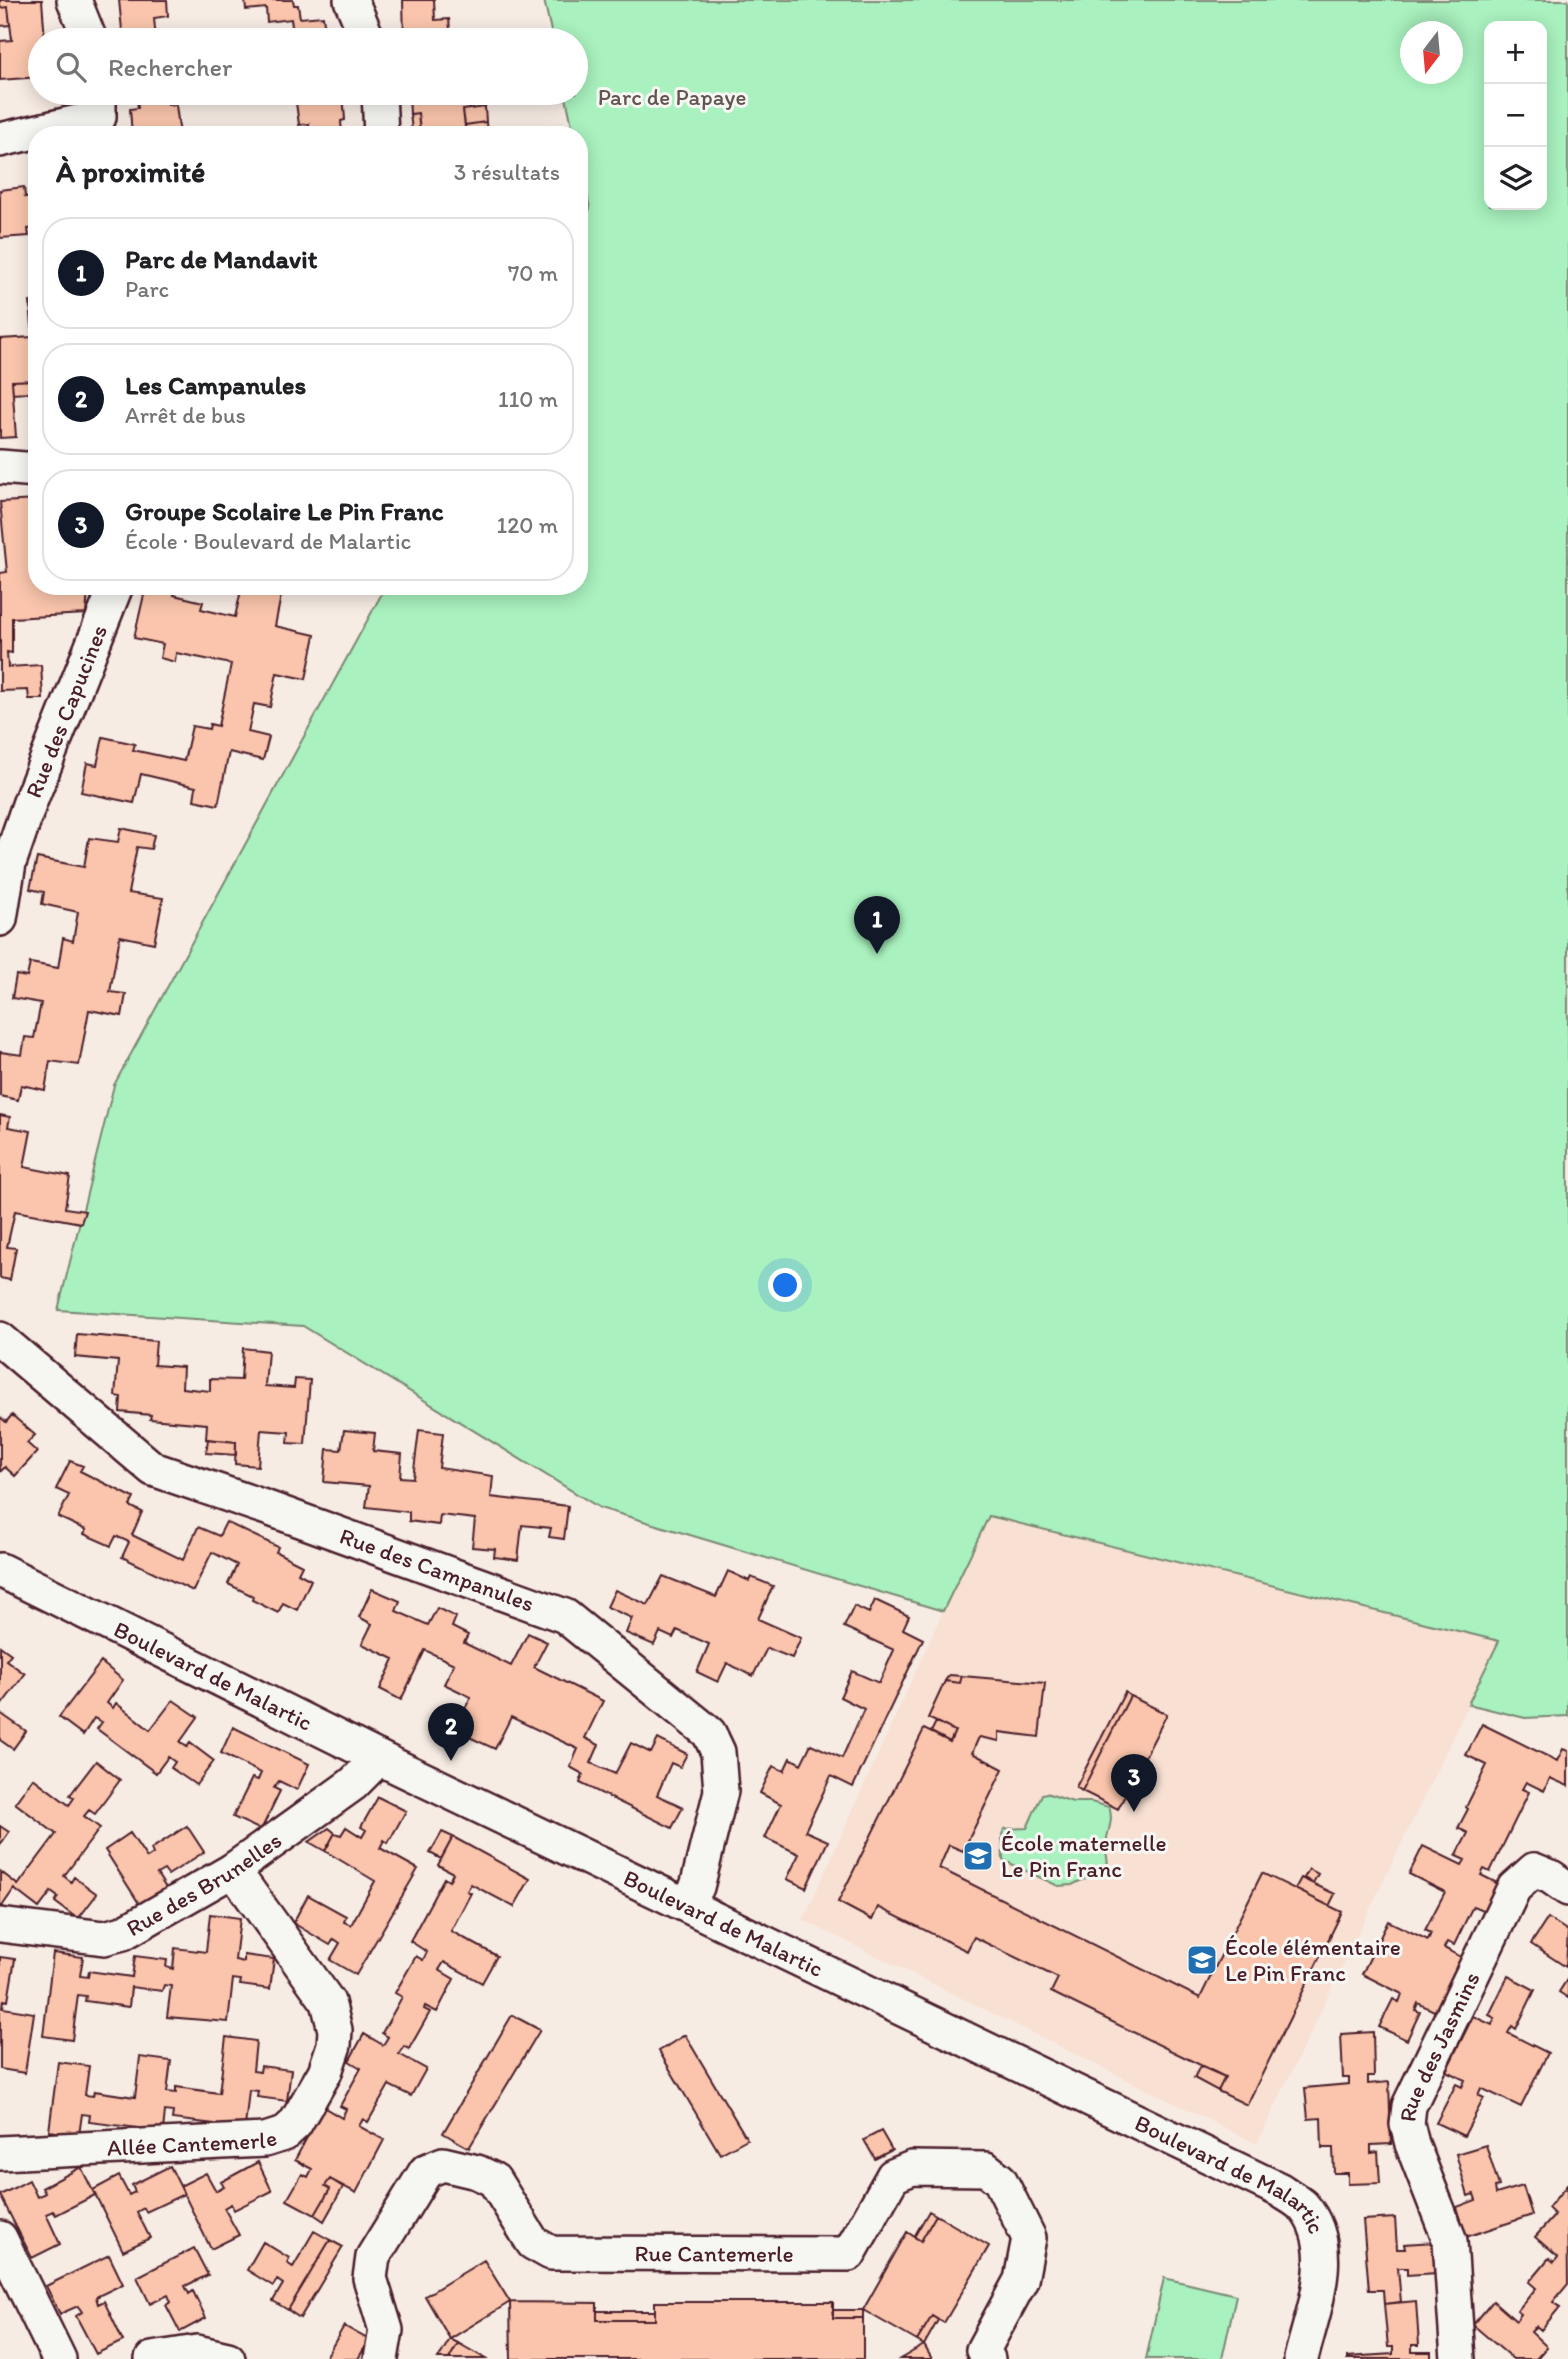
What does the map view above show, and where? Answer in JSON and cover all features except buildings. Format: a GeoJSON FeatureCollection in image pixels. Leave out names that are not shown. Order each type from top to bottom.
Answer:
{"type":"FeatureCollection","features":[{"type":"Feature","properties":{"kind":"street"},"geometry":{"type":"LineString","coordinates":[[74,0],[85,28]]}},
{"type":"Feature","properties":{"kind":"street"},"geometry":{"type":"LineString","coordinates":[[351,0],[363,28]]}},
{"type":"Feature","properties":{"kind":"street"},"geometry":{"type":"LineString","coordinates":[[58,126],[99,117],[99,105]]}},
{"type":"Feature","properties":{"kind":"street"},"geometry":{"type":"LineString","coordinates":[[380,105],[381,126]]}},
{"type":"Feature","properties":{"kind":"street"},"geometry":{"type":"LineString","coordinates":[[0,139],[28,133]]}},
{"type":"Feature","properties":{"kind":"street"},"geometry":{"type":"LineString","coordinates":[[0,467],[28,469]]}},
{"type":"Feature","properties":{"kind":"street","name":"Rue des Capucines"},"geometry":{"type":"LineString","coordinates":[[0,919],[9,863],[30,802],[112,595]]}},
{"type":"Feature","properties":{"kind":"street","name":"Rue des Campanules"},"geometry":{"type":"LineString","coordinates":[[0,1339],[153,1469],[283,1513],[565,1616],[709,1733],[718,1752],[721,1791],[697,1887],[686,1904]]}},
{"type":"Feature","properties":{"kind":"street","name":"Boulevard de Malartic"},"geometry":{"type":"LineString","coordinates":[[0,1570],[379,1758],[1280,2190],[1302,2206],[1317,2228],[1322,2247],[1321,2274],[1301,2359]]}},
{"type":"Feature","properties":{"kind":"street","name":"Rue des Brunelles"},"geometry":{"type":"LineString","coordinates":[[0,1925],[104,1938],[123,1933],[233,1870],[353,1784],[379,1758]]}},
{"type":"Feature","properties":{"kind":"street","name":"Allée Cantemerle"},"geometry":{"type":"LineString","coordinates":[[0,2152],[265,2140],[284,2134],[295,2124],[325,2073],[334,2045],[335,2030],[328,2002],[233,1870]]}},
{"type":"Feature","properties":{"kind":"street","name":"Rue des Jasmins"},"geometry":{"type":"LineString","coordinates":[[1458,2359],[1450,2241],[1412,2144],[1407,2124],[1409,2106],[1514,1888],[1534,1870],[1551,1877],[1568,1889]]}},
{"type":"Feature","properties":{"kind":"street","name":"Rue Cantemerle"},"geometry":{"type":"LineString","coordinates":[[381,2359],[387,2330],[370,2278],[373,2257],[426,2171],[443,2164],[477,2172],[494,2180],[533,2243],[551,2253],[849,2254],[893,2176],[912,2168],[986,2169],[1000,2180],[1029,2238],[1021,2280],[983,2350],[988,2359]]}},
{"type":"Feature","properties":{"kind":"street"},"geometry":{"type":"LineString","coordinates":[[0,2238],[59,2359]]}},
{"type":"Feature","properties":{"kind":"street"},"geometry":{"type":"LineString","coordinates":[[152,2359],[197,2352],[228,2359]]}},
{"type":"Feature","properties":{"kind":"shaded area"},"geometry":{"type":"Polygon","coordinates":[[[989,1515],[1499,1641],[1257,2144],[803,1920],[989,1515]]]}},
{"type":"Feature","properties":{"kind":"green space","name":"Parc de Papaye"},"geometry":{"type":"Polygon","coordinates":[[[544,0],[1568,0],[1568,1716],[1525,1718],[1468,1704],[1499,1641],[989,1516],[943,1611],[600,1508],[303,1326],[58,1310],[114,1085],[381,595],[588,595],[588,126],[572,126],[568,105],[588,105],[588,28],[550,28],[544,0]]]}},
{"type":"Feature","properties":{"kind":"green space"},"geometry":{"type":"Polygon","coordinates":[[[1042,1794],[1073,1802],[1091,1802],[1109,1807],[1111,1818],[1106,1844],[1107,1867],[1072,1885],[1058,1886],[1003,1860],[1004,1829],[1027,1828],[1042,1794]]]}},
{"type":"Feature","properties":{"kind":"green space"},"geometry":{"type":"Polygon","coordinates":[[[1164,2278],[1236,2295],[1222,2359],[1146,2359],[1164,2278]]]}},
{"type":"Feature","properties":{"kind":"place","name":"Parc de Mandavit"},"geometry":{"type":"Point","coordinates":[877,954]}},
{"type":"Feature","properties":{"kind":"place","name":"Les Campanules"},"geometry":{"type":"Point","coordinates":[451,1761]}},
{"type":"Feature","properties":{"kind":"place","name":"Groupe Scolaire Le Pin Franc"},"geometry":{"type":"Point","coordinates":[1134,1812]}},
{"type":"Feature","properties":{"kind":"place","name":"École maternelle Le Pin Franc"},"geometry":{"type":"Point","coordinates":[978,1856]}},
{"type":"Feature","properties":{"kind":"place","name":"École élémentaire Le Pin Franc"},"geometry":{"type":"Point","coordinates":[1202,1960]}}]}
